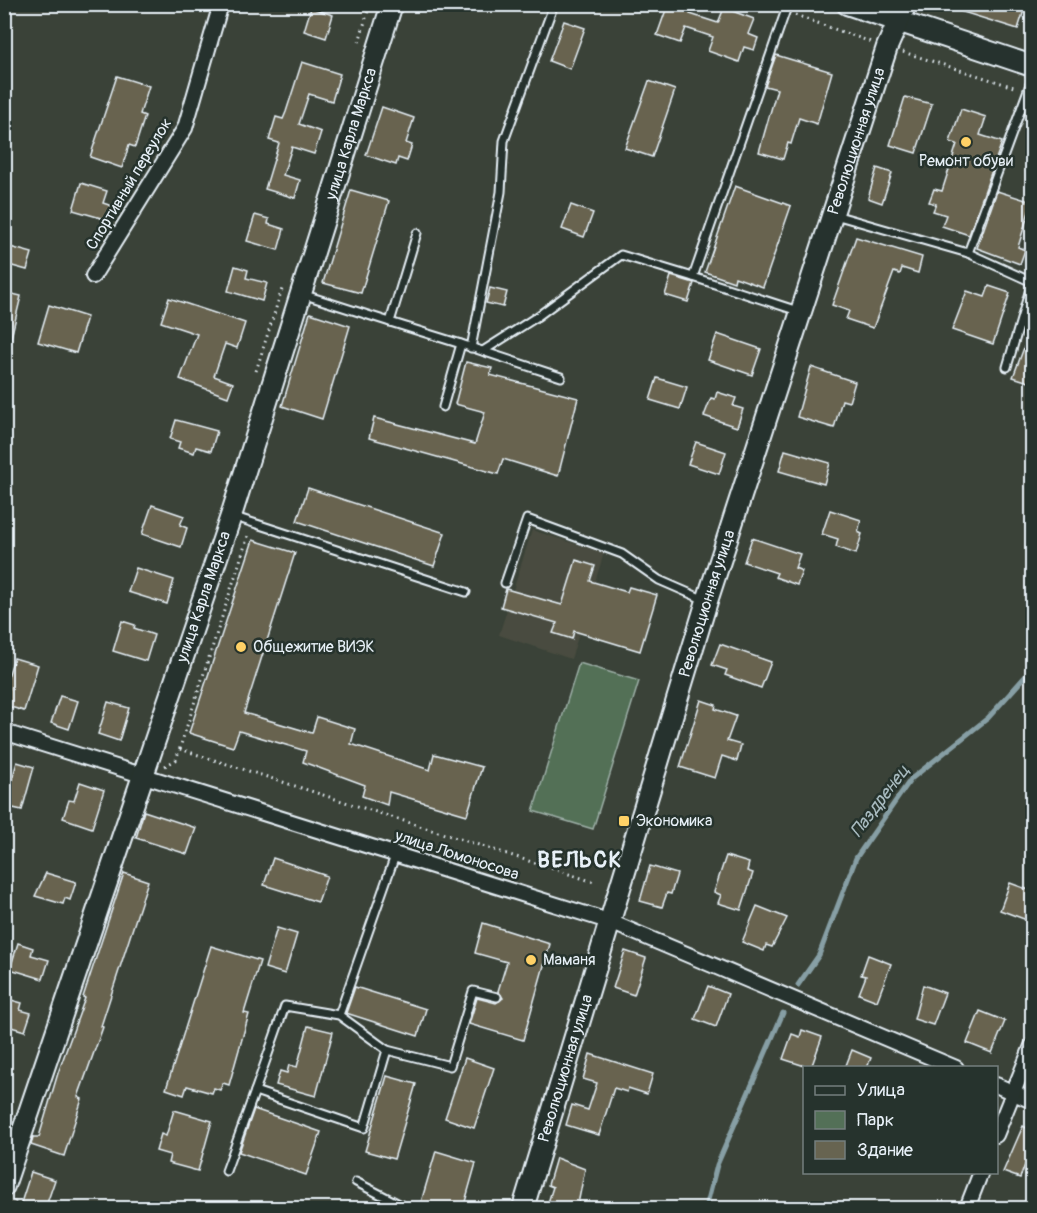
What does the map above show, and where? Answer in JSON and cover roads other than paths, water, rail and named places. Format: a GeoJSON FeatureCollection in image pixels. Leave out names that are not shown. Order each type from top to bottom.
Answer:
{"type":"FeatureCollection","features":[{"type":"Feature","properties":{"kind":"main road","name":"улица Карла Маркса"},"geometry":{"type":"LineString","coordinates":[[4,1186],[231,516],[392,4]]}},
{"type":"Feature","properties":{"kind":"main road"},"geometry":{"type":"LineString","coordinates":[[847,4],[903,13],[1032,66]]}},
{"type":"Feature","properties":{"kind":"main road","name":"Революционная улица"},"geometry":{"type":"LineString","coordinates":[[523,1209],[608,921],[707,601],[803,313],[887,47],[903,13]]}},
{"type":"Feature","properties":{"kind":"street","name":"Спортивный переулок"},"geometry":{"type":"LineString","coordinates":[[93,276],[185,128],[221,4]]}},
{"type":"Feature","properties":{"kind":"street","name":"улица Ломоносова"},"geometry":{"type":"LineString","coordinates":[[4,732],[608,921],[951,1066]]}},
{"type":"Feature","properties":{"kind":"street"},"geometry":{"type":"LineString","coordinates":[[998,1130],[1032,1046]]}},
{"type":"Feature","properties":{"kind":"street"},"geometry":{"type":"LineString","coordinates":[[998,1086],[1032,1101]]}},
{"type":"Feature","properties":{"kind":"street"},"geometry":{"type":"LineString","coordinates":[[967,1209],[981,1174]]}},
{"type":"Feature","properties":{"kind":"lane"},"geometry":{"type":"LineString","coordinates":[[471,348],[501,192],[504,141],[554,4]]}},
{"type":"Feature","properties":{"kind":"lane"},"geometry":{"type":"LineString","coordinates":[[693,277],[788,4]]}},
{"type":"Feature","properties":{"kind":"lane"},"geometry":{"type":"LineString","coordinates":[[968,253],[1032,79]]}},
{"type":"Feature","properties":{"kind":"lane"},"geometry":{"type":"LineString","coordinates":[[834,214],[968,253],[1032,282],[1006,367]]}},
{"type":"Feature","properties":{"kind":"lane"},"geometry":{"type":"LineString","coordinates":[[390,322],[417,232]]}},
{"type":"Feature","properties":{"kind":"lane"},"geometry":{"type":"LineString","coordinates":[[483,351],[538,316],[621,255],[803,313]]}},
{"type":"Feature","properties":{"kind":"lane"},"geometry":{"type":"LineString","coordinates":[[302,294],[561,377]]}},
{"type":"Feature","properties":{"kind":"lane"},"geometry":{"type":"LineString","coordinates":[[443,407],[461,344]]}},
{"type":"Feature","properties":{"kind":"lane"},"geometry":{"type":"LineString","coordinates":[[231,516],[466,592]]}},
{"type":"Feature","properties":{"kind":"lane"},"geometry":{"type":"LineString","coordinates":[[505,583],[527,519],[622,554],[659,580],[707,601]]}},
{"type":"Feature","properties":{"kind":"lane"},"geometry":{"type":"LineString","coordinates":[[339,1015],[396,853]]}},
{"type":"Feature","properties":{"kind":"lane"},"geometry":{"type":"LineString","coordinates":[[226,1171],[285,1006],[339,1015],[387,1050],[450,1066],[473,991],[497,998]]}},
{"type":"Feature","properties":{"kind":"lane"},"geometry":{"type":"LineString","coordinates":[[255,1091],[364,1128],[387,1050]]}},
{"type":"Feature","properties":{"kind":"lane"},"geometry":{"type":"LineString","coordinates":[[356,1182],[407,1209]]}},
{"type":"Feature","properties":{"kind":"waterway","name":"Паздренец"},"geometry":{"type":"LineString","coordinates":[[1032,594],[1029,601],[1032,638]]}},
{"type":"Feature","properties":{"kind":"waterway","name":"Паздренец"},"geometry":{"type":"LineString","coordinates":[[798,985],[819,955],[856,858],[911,779],[988,718],[1032,669]]}},
{"type":"Feature","properties":{"kind":"waterway","name":"Паздренец"},"geometry":{"type":"LineString","coordinates":[[706,1208],[717,1165],[783,1013]]}},
{"type":"Feature","properties":{"kind":"place","name":"Ремонт обуви"},"geometry":{"type":"Point","coordinates":[966,142]}},
{"type":"Feature","properties":{"kind":"place","name":"Общежитие ВИЭК"},"geometry":{"type":"Point","coordinates":[241,647]}},
{"type":"Feature","properties":{"kind":"place","name":"Экономика"},"geometry":{"type":"Point","coordinates":[624,821]}},
{"type":"Feature","properties":{"kind":"place","name":"Маманя"},"geometry":{"type":"Point","coordinates":[531,960]}},
{"type":"Feature","properties":{"kind":"district","name":"ВЕЛЬСК"},"geometry":{"type":"Point","coordinates":[580,860]}}]}
